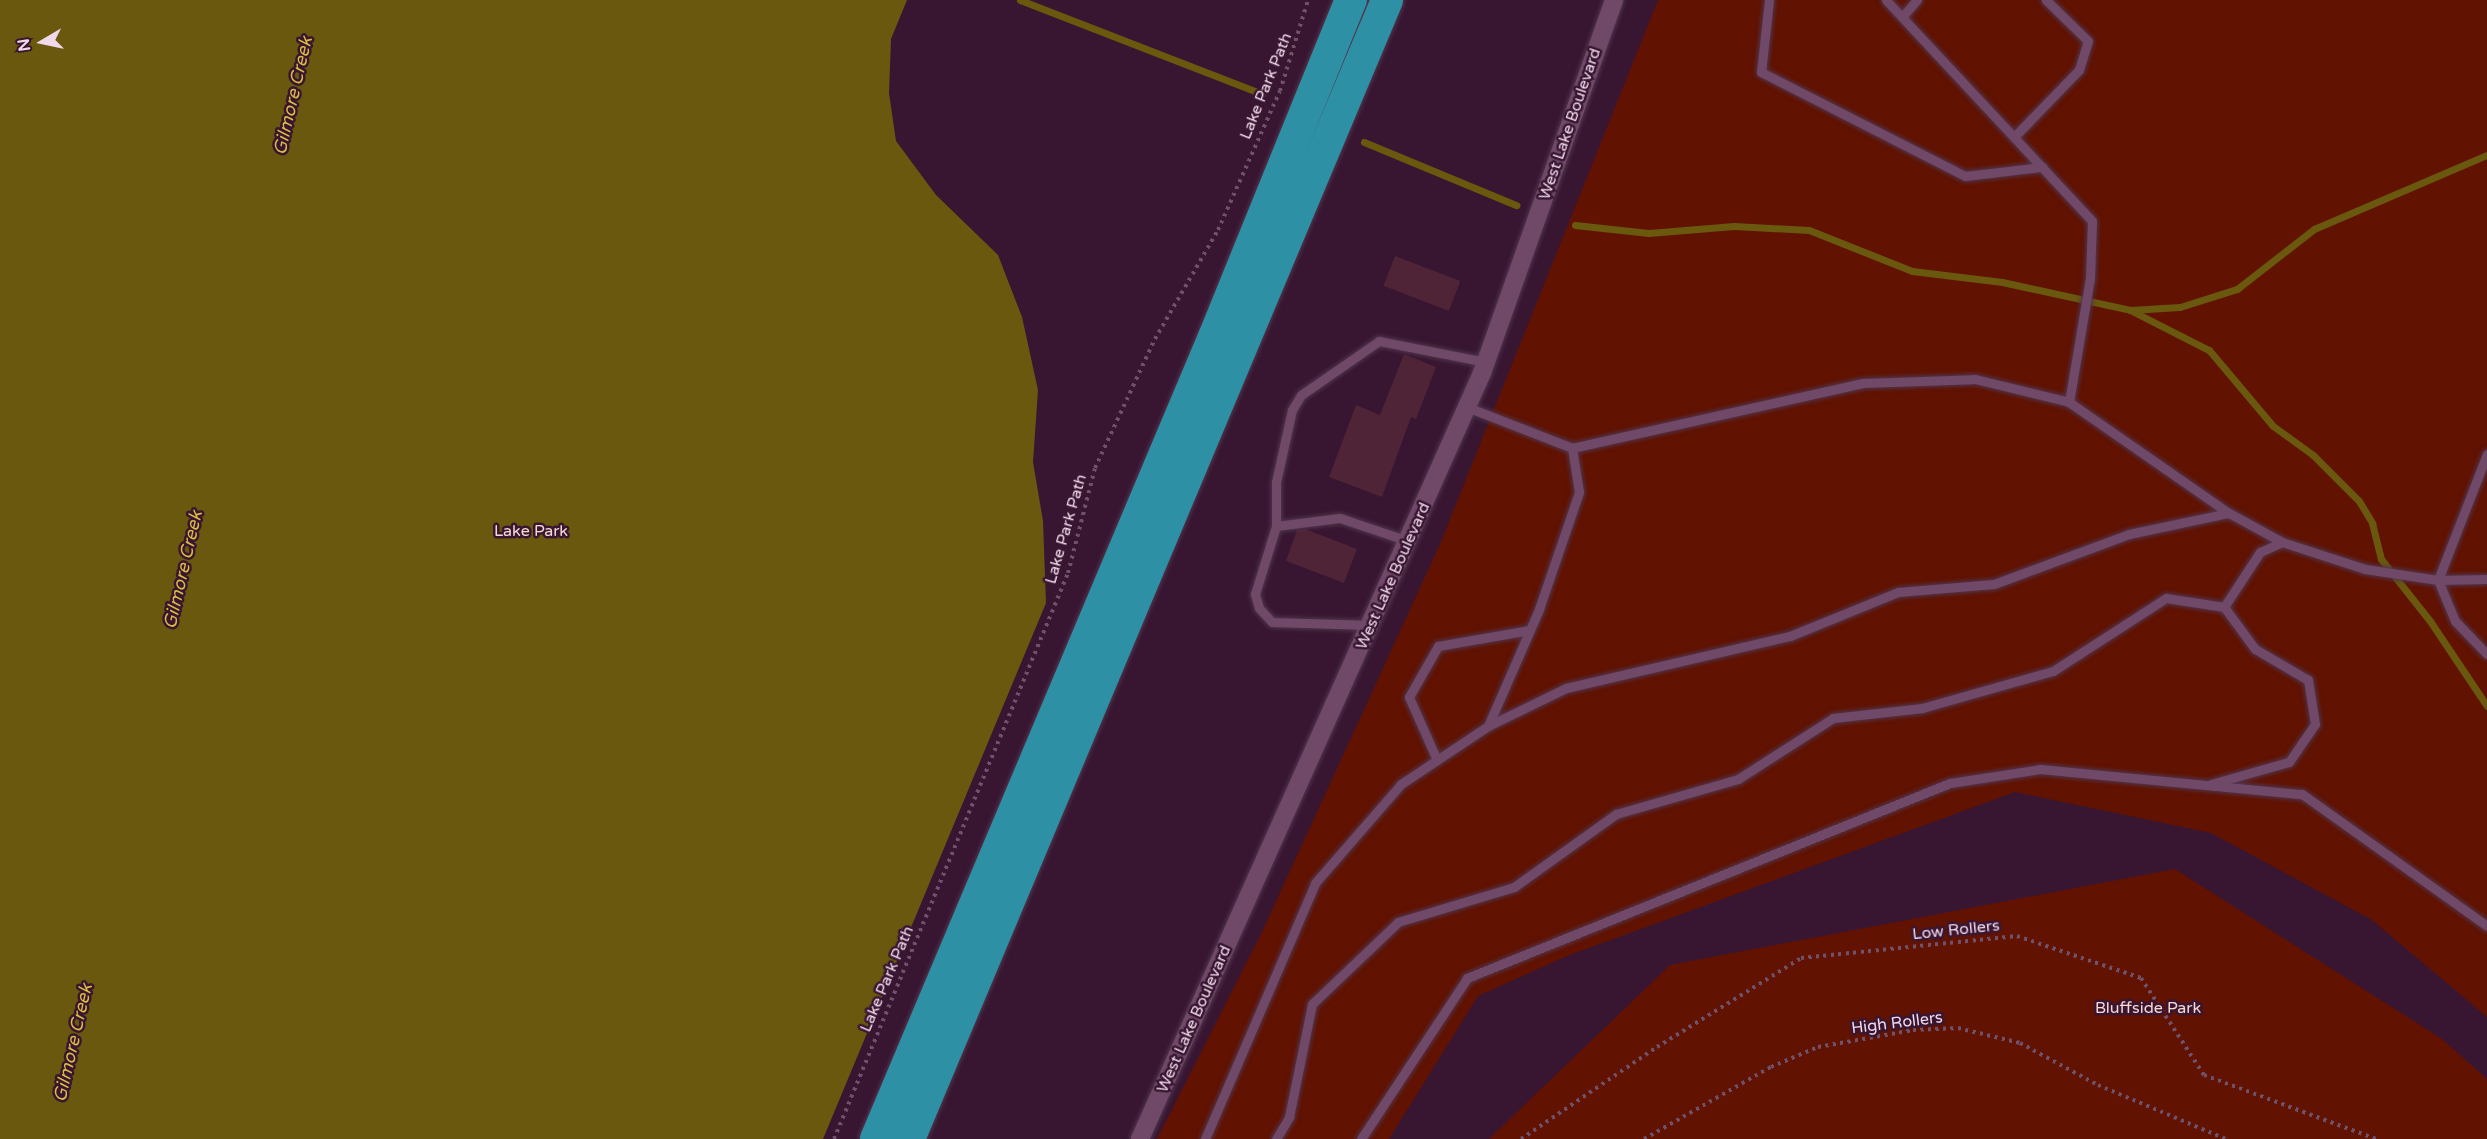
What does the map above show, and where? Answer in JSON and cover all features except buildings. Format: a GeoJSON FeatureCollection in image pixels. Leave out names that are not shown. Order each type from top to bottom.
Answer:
{"type":"FeatureCollection","features":[{"type":"Feature","properties":{"kind":"highway"},"geometry":{"type":"LineString","coordinates":[[876,1139],[1214,337],[1351,0]]}},
{"type":"Feature","properties":{"kind":"highway"},"geometry":{"type":"LineString","coordinates":[[909,1139],[1388,0]]}},
{"type":"Feature","properties":{"kind":"street","name":"West Lake Boulevard"},"geometry":{"type":"LineString","coordinates":[[1140,1139],[1371,625],[1486,362],[1614,0]]}},
{"type":"Feature","properties":{"kind":"lane"},"geometry":{"type":"LineString","coordinates":[[1769,0],[1765,10],[1761,72],[1965,176],[2042,167]]}},
{"type":"Feature","properties":{"kind":"lane"},"geometry":{"type":"LineString","coordinates":[[1886,0],[2092,220],[2090,278],[2069,402]]}},
{"type":"Feature","properties":{"kind":"lane"},"geometry":{"type":"LineString","coordinates":[[1902,16],[1917,0]]}},
{"type":"Feature","properties":{"kind":"lane"},"geometry":{"type":"LineString","coordinates":[[2014,137],[2079,70],[2088,41],[2046,0]]}},
{"type":"Feature","properties":{"kind":"lane"},"geometry":{"type":"LineString","coordinates":[[1371,625],[1272,622],[1258,608],[1255,594],[1276,526],[1276,482],[1292,410],[1301,395],[1379,341],[1486,362]]}},
{"type":"Feature","properties":{"kind":"lane"},"geometry":{"type":"LineString","coordinates":[[1467,407],[1572,448],[1863,383],[1975,379],[2069,402],[2229,513],[2282,542],[2365,569],[2438,580],[2487,579]]}},
{"type":"Feature","properties":{"kind":"lane"},"geometry":{"type":"LineString","coordinates":[[1488,726],[1530,630],[1579,492],[1572,448]]}},
{"type":"Feature","properties":{"kind":"lane"},"geometry":{"type":"LineString","coordinates":[[2487,454],[2438,580],[2455,621],[2487,654]]}},
{"type":"Feature","properties":{"kind":"lane"},"geometry":{"type":"LineString","coordinates":[[1205,1139],[1314,884],[1401,784],[1488,726],[1566,688],[1790,636],[1898,592],[1994,584],[2129,534],[2229,513]]}},
{"type":"Feature","properties":{"kind":"lane"},"geometry":{"type":"LineString","coordinates":[[1276,526],[1340,518],[1408,541]]}},
{"type":"Feature","properties":{"kind":"lane"},"geometry":{"type":"LineString","coordinates":[[2224,607],[2260,552],[2282,542]]}},
{"type":"Feature","properties":{"kind":"lane"},"geometry":{"type":"LineString","coordinates":[[1276,1139],[1289,1117],[1312,1004],[1398,922],[1514,887],[1616,814],[1738,779],[1833,718],[1922,708],[2053,671],[2166,598],[2224,607],[2256,649],[2308,680],[2315,724],[2289,762],[2205,785]]}},
{"type":"Feature","properties":{"kind":"lane"},"geometry":{"type":"LineString","coordinates":[[1437,760],[1409,697],[1438,646],[1530,630]]}},
{"type":"Feature","properties":{"kind":"lane"},"geometry":{"type":"LineString","coordinates":[[1361,1139],[1467,978],[1950,783],[2040,769],[2302,794],[2487,926]]}},
{"type":"Feature","properties":{"kind":"path","name":"Lake Park Path"},"geometry":{"type":"LineString","coordinates":[[834,1139],[1068,573],[1095,468],[1155,339],[1218,230],[1280,91],[1308,0]]}},
{"type":"Feature","properties":{"kind":"path","name":"Low Rollers"},"geometry":{"type":"LineString","coordinates":[[1521,1139],[1657,1047],[1801,958],[2017,936],[2141,978],[2204,1075],[2376,1139]]}},
{"type":"Feature","properties":{"kind":"path","name":"High Rollers"},"geometry":{"type":"LineString","coordinates":[[1644,1139],[1771,1067],[1818,1047],[1913,1030],[1958,1029],[2020,1043],[2098,1084],[2226,1139]]}},
{"type":"Feature","properties":{"kind":"green space"},"geometry":{"type":"Polygon","coordinates":[[[1658,0],[2487,0],[2487,1017],[2372,920],[2211,833],[2015,792],[1567,956],[1478,996],[1389,1139],[1157,1139],[1261,934],[1440,544],[1658,0]]]}},
{"type":"Feature","properties":{"kind":"green space","name":"Bluffside Park"},"geometry":{"type":"Polygon","coordinates":[[[2175,869],[2442,1039],[2487,1079],[2487,1139],[1489,1139],[1670,965],[2175,869]]]}},
{"type":"Feature","properties":{"kind":"water","name":"Lake Park"},"geometry":{"type":"Polygon","coordinates":[[[0,0],[907,0],[891,39],[889,93],[896,141],[936,195],[998,255],[1022,317],[1038,390],[1033,462],[1043,521],[1046,603],[823,1139],[0,1139],[0,0]]]}},
{"type":"Feature","properties":{"kind":"waterway"},"geometry":{"type":"LineString","coordinates":[[1020,0],[1262,94]]}},
{"type":"Feature","properties":{"kind":"waterway"},"geometry":{"type":"LineString","coordinates":[[1364,142],[1516,205]]}},
{"type":"Feature","properties":{"kind":"waterway"},"geometry":{"type":"LineString","coordinates":[[1575,225],[1649,233],[1734,226],[1809,230],[1912,271],[2002,282],[2130,310],[2180,307],[2237,289],[2314,229],[2487,155]]}},
{"type":"Feature","properties":{"kind":"waterway"},"geometry":{"type":"LineString","coordinates":[[2130,310],[2209,350],[2273,426],[2313,455],[2359,501],[2372,523],[2381,559],[2430,621],[2487,706]]}},
{"type":"Feature","properties":{"kind":"water label","name":"Gilmore Creek"},"geometry":{"type":"Point","coordinates":[293,96]}},
{"type":"Feature","properties":{"kind":"water label","name":"Gilmore Creek"},"geometry":{"type":"Point","coordinates":[183,570]}},
{"type":"Feature","properties":{"kind":"water label","name":"Gilmore Creek"},"geometry":{"type":"Point","coordinates":[73,1043]}}]}
